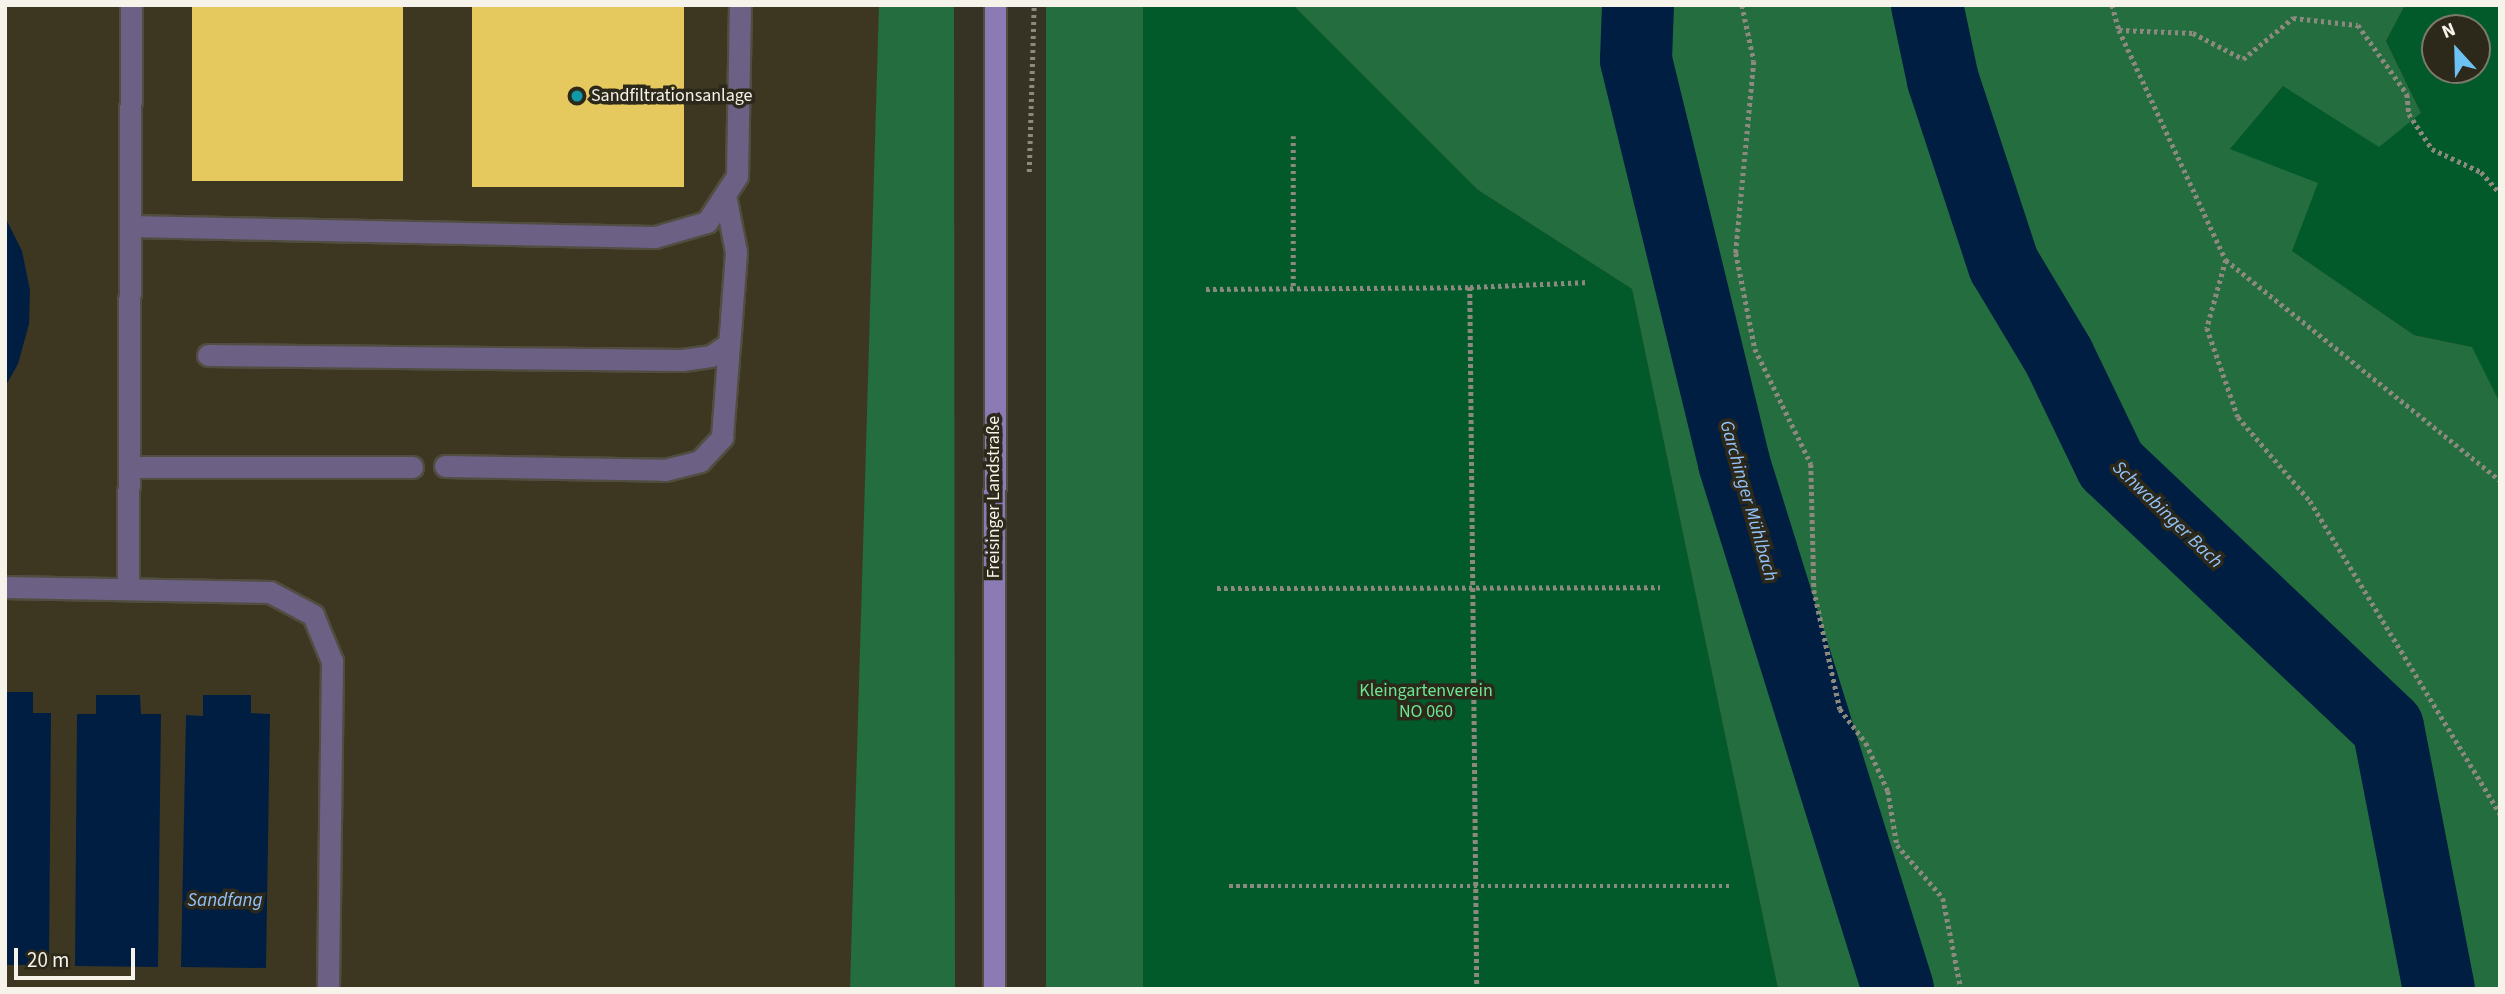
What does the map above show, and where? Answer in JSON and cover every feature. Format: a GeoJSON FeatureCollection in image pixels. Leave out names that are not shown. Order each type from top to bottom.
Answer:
{"type":"FeatureCollection","features":[{"type":"Feature","properties":{"kind":"main road","name":"Freisinger Landstraße"},"geometry":{"type":"LineString","coordinates":[[994,989],[995,5]]}},
{"type":"Feature","properties":{"kind":"lane"},"geometry":{"type":"LineString","coordinates":[[128,587],[131,5]]}},
{"type":"Feature","properties":{"kind":"lane"},"geometry":{"type":"LineString","coordinates":[[130,226],[655,237],[707,222],[737,176],[740,5]]}},
{"type":"Feature","properties":{"kind":"lane"},"geometry":{"type":"LineString","coordinates":[[444,466],[665,470],[700,461],[722,437],[736,252],[725,195]]}},
{"type":"Feature","properties":{"kind":"lane"},"geometry":{"type":"LineString","coordinates":[[208,355],[682,360],[711,356],[729,344]]}},
{"type":"Feature","properties":{"kind":"lane"},"geometry":{"type":"LineString","coordinates":[[129,467],[412,467]]}},
{"type":"Feature","properties":{"kind":"lane"},"geometry":{"type":"LineString","coordinates":[[5,587],[128,587],[270,592],[313,615],[332,662],[328,989]]}},
{"type":"Feature","properties":{"kind":"path"},"geometry":{"type":"LineString","coordinates":[[1742,5],[1754,61],[1736,253],[1755,349],[1811,464],[1814,590],[1840,709],[1866,743],[1888,791],[1897,845],[1943,898],[1961,989]]}},
{"type":"Feature","properties":{"kind":"path"},"geometry":{"type":"LineString","coordinates":[[2112,5],[2119,30],[2226,260],[2500,480]]}},
{"type":"Feature","properties":{"kind":"path"},"geometry":{"type":"LineString","coordinates":[[2119,30],[2193,33],[2243,58],[2293,18],[2358,24],[2407,94],[2409,114],[2432,149],[2481,172],[2500,193]]}},
{"type":"Feature","properties":{"kind":"path"},"geometry":{"type":"LineString","coordinates":[[1293,136],[1293,286]]}},
{"type":"Feature","properties":{"kind":"path"},"geometry":{"type":"LineString","coordinates":[[2226,260],[2207,328],[2238,417],[2310,501],[2500,814]]}},
{"type":"Feature","properties":{"kind":"path"},"geometry":{"type":"LineString","coordinates":[[1206,289],[1293,286],[1470,287],[1589,282]]}},
{"type":"Feature","properties":{"kind":"path"},"geometry":{"type":"LineString","coordinates":[[1470,287],[1477,989]]}},
{"type":"Feature","properties":{"kind":"path"},"geometry":{"type":"LineString","coordinates":[[1217,588],[1660,587]]}},
{"type":"Feature","properties":{"kind":"path"},"geometry":{"type":"LineString","coordinates":[[1229,886],[1732,886]]}},
{"type":"Feature","properties":{"kind":"shaded area"},"geometry":{"type":"Polygon","coordinates":[[[5,5],[879,5],[879,989],[5,989],[5,5]]]}},
{"type":"Feature","properties":{"kind":"green space"},"geometry":{"type":"Polygon","coordinates":[[[879,5],[954,5],[955,989],[850,989],[879,5]]]}},
{"type":"Feature","properties":{"kind":"green space"},"geometry":{"type":"Polygon","coordinates":[[[1046,5],[1143,5],[1143,989],[1046,989],[1046,5]]]}},
{"type":"Feature","properties":{"kind":"green space","name":"Kleingartenverein NO 060"},"geometry":{"type":"Polygon","coordinates":[[[1143,5],[1293,5],[1478,190],[1632,289],[1778,989],[1139,989],[1143,5]]]}},
{"type":"Feature","properties":{"kind":"green space"},"geometry":{"type":"Polygon","coordinates":[[[1293,5],[2405,5],[2386,41],[2421,113],[2379,147],[2283,86],[2230,149],[2318,183],[2292,251],[2414,335],[2472,347],[2500,403],[2500,989],[1778,989],[1632,289],[1478,190],[1293,5]]]}},
{"type":"Feature","properties":{"kind":"green space"},"geometry":{"type":"Polygon","coordinates":[[[2405,5],[2500,5],[2500,403],[2471,347],[2414,335],[2292,251],[2229,150],[2283,86],[2421,113],[2386,41],[2405,5]]]}},
{"type":"Feature","properties":{"kind":"water"},"geometry":{"type":"Polygon","coordinates":[[[5,217],[22,251],[30,290],[29,324],[18,364],[5,387],[5,217]]]}},
{"type":"Feature","properties":{"kind":"water"},"geometry":{"type":"Polygon","coordinates":[[[5,692],[33,692],[33,713],[51,713],[49,965],[5,965],[5,692]]]}},
{"type":"Feature","properties":{"kind":"water","name":"Sandfang"},"geometry":{"type":"Polygon","coordinates":[[[96,695],[140,695],[141,714],[161,714],[158,967],[75,966],[77,714],[96,714],[96,695]]]}},
{"type":"Feature","properties":{"kind":"water","name":"Sandfang"},"geometry":{"type":"Polygon","coordinates":[[[203,695],[251,695],[251,713],[270,714],[266,968],[181,967],[186,715],[203,716],[203,695]]]}},
{"type":"Feature","properties":{"kind":"building"},"geometry":{"type":"Polygon","coordinates":[[[192,5],[403,5],[403,181],[192,181],[192,5]]]}},
{"type":"Feature","properties":{"kind":"building","name":"Sandfiltrationsanlage"},"geometry":{"type":"Polygon","coordinates":[[[472,5],[684,5],[684,187],[472,187],[472,5]]]}},
{"type":"Feature","properties":{"kind":"waterway","name":"Garchinger Mühlbach"},"geometry":{"type":"LineString","coordinates":[[1638,5],[1636,60],[1734,463],[1898,989]]}},
{"type":"Feature","properties":{"kind":"waterway","name":"Schwabinger Bach"},"geometry":{"type":"LineString","coordinates":[[1927,5],[1943,80],[2004,265],[2059,357],[2111,465],[2388,727],[2439,989]]}},
{"type":"Feature","properties":{"kind":"place","name":"Sandfiltrationsanlage"},"geometry":{"type":"Point","coordinates":[577,96]}}]}
